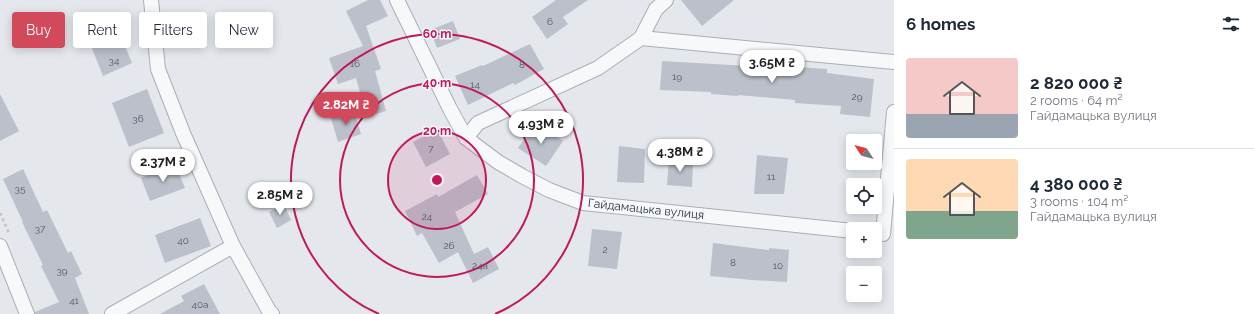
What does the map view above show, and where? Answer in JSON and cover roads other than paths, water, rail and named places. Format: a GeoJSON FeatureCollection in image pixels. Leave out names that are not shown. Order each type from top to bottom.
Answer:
{"type":"FeatureCollection","features":[{"type":"Feature","properties":{"kind":"street"},"geometry":{"type":"LineString","coordinates":[[151,0],[158,69],[183,133],[233,246],[272,314]]}},
{"type":"Feature","properties":{"kind":"street","name":"Гайдамацька вулиця"},"geometry":{"type":"LineString","coordinates":[[397,0],[450,110],[466,138],[498,162],[549,190],[583,203],[846,230]]}},
{"type":"Feature","properties":{"kind":"street"},"geometry":{"type":"LineString","coordinates":[[466,138],[478,123],[598,68],[641,38],[653,4],[666,0]]}},
{"type":"Feature","properties":{"kind":"street"},"geometry":{"type":"LineString","coordinates":[[641,38],[894,62]]}},
{"type":"Feature","properties":{"kind":"street"},"geometry":{"type":"LineString","coordinates":[[884,234],[894,112]]}},
{"type":"Feature","properties":{"kind":"street"},"geometry":{"type":"LineString","coordinates":[[0,246],[27,314]]}},
{"type":"Feature","properties":{"kind":"street"},"geometry":{"type":"LineString","coordinates":[[112,314],[233,246]]}}]}
